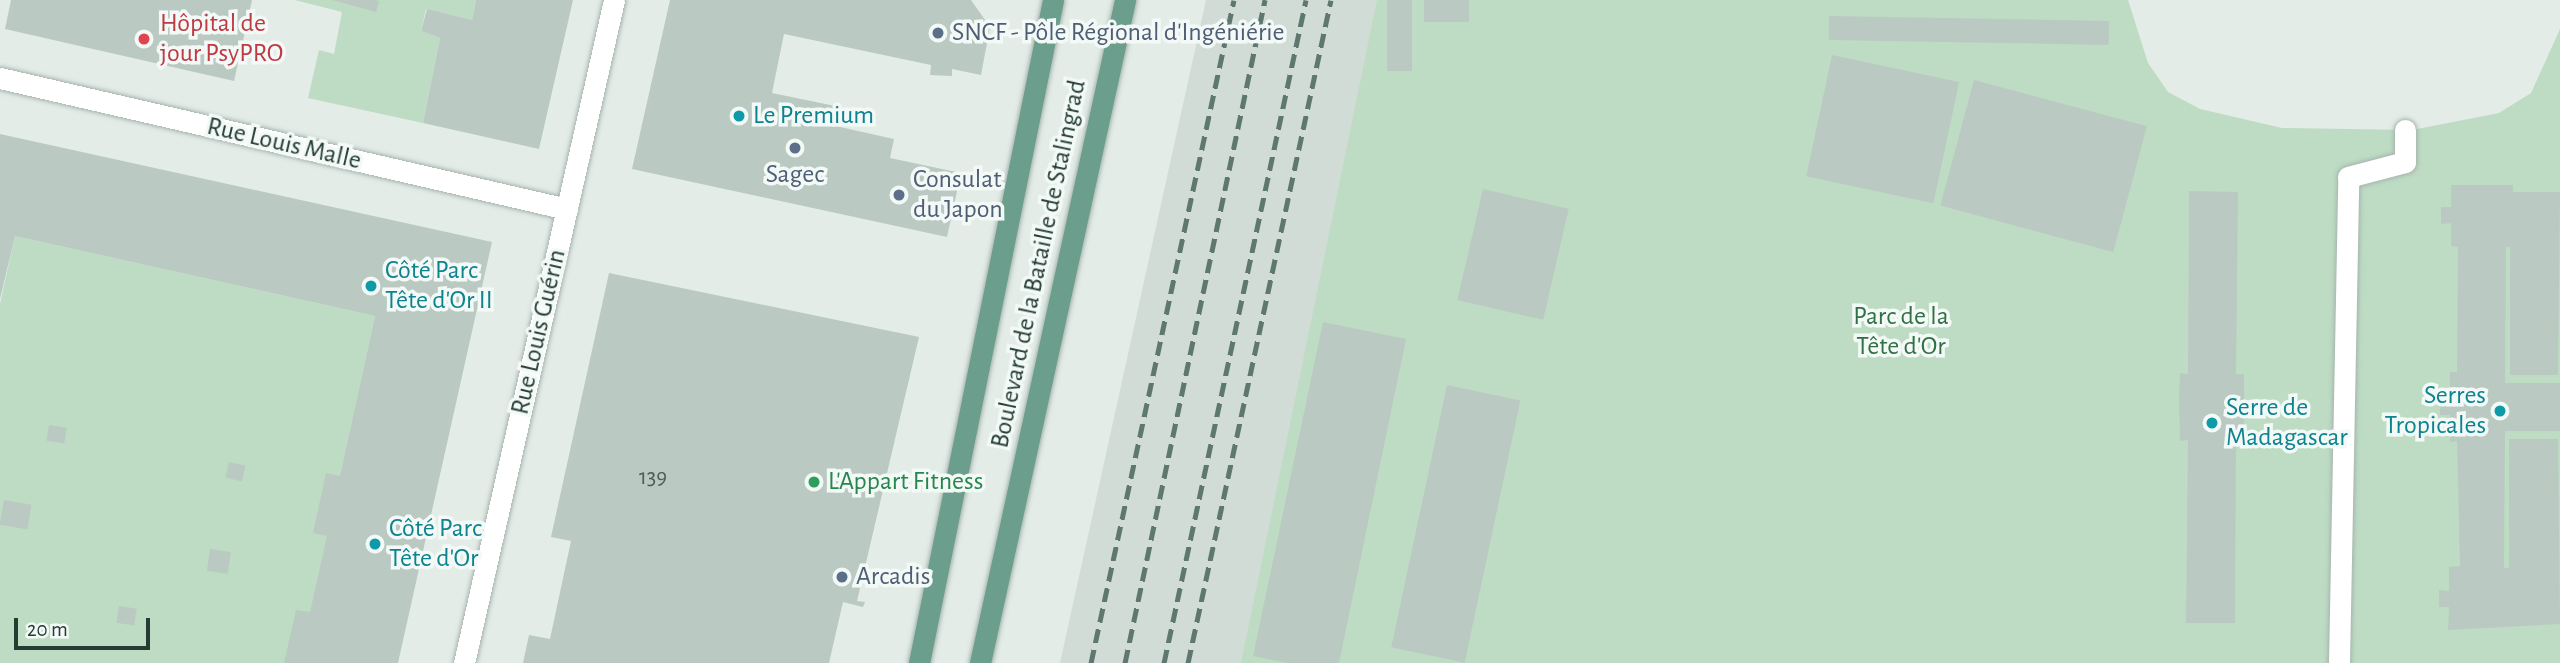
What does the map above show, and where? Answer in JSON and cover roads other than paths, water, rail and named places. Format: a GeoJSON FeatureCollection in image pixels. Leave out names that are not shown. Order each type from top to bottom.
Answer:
{"type":"FeatureCollection","features":[{"type":"Feature","properties":{"kind":"main road","name":"Boulevard de la Bataille de Stalingrad"},"geometry":{"type":"LineString","coordinates":[[919,663],[1053,0]]}},
{"type":"Feature","properties":{"kind":"main road","name":"Boulevard de la Bataille de Stalingrad"},"geometry":{"type":"LineString","coordinates":[[980,663],[1125,0]]}},
{"type":"Feature","properties":{"kind":"street","name":"Rue Louis Guérin"},"geometry":{"type":"LineString","coordinates":[[464,663],[614,0]]}},
{"type":"Feature","properties":{"kind":"street","name":"Rue Louis Malle"},"geometry":{"type":"LineString","coordinates":[[0,78],[567,209]]}},
{"type":"Feature","properties":{"kind":"street"},"geometry":{"type":"LineString","coordinates":[[2339,663],[2348,177],[2405,162],[2405,130]]}},
{"type":"Feature","properties":{"kind":"railway"},"geometry":{"type":"LineString","coordinates":[[1091,663],[1234,0]]}},
{"type":"Feature","properties":{"kind":"railway"},"geometry":{"type":"LineString","coordinates":[[1125,663],[1265,0]]}},
{"type":"Feature","properties":{"kind":"railway"},"geometry":{"type":"LineString","coordinates":[[1164,663],[1306,0]]}},
{"type":"Feature","properties":{"kind":"railway"},"geometry":{"type":"LineString","coordinates":[[1188,663],[1331,0]]}},
{"type":"Feature","properties":{"kind":"place","name":"SNCF - Pôle Régional d'Ingéniérie"},"geometry":{"type":"Point","coordinates":[938,33]}},
{"type":"Feature","properties":{"kind":"place","name":"Hôpital de jour PsyPRO"},"geometry":{"type":"Point","coordinates":[144,39]}},
{"type":"Feature","properties":{"kind":"place","name":"Le Premium"},"geometry":{"type":"Point","coordinates":[739,116]}},
{"type":"Feature","properties":{"kind":"place","name":"Sagec"},"geometry":{"type":"Point","coordinates":[795,148]}},
{"type":"Feature","properties":{"kind":"place","name":"Consulat du Japon"},"geometry":{"type":"Point","coordinates":[899,195]}},
{"type":"Feature","properties":{"kind":"place","name":"Côté Parc Tête d'Or II"},"geometry":{"type":"Point","coordinates":[371,286]}},
{"type":"Feature","properties":{"kind":"place","name":"Serres Tropicales"},"geometry":{"type":"Point","coordinates":[2500,411]}},
{"type":"Feature","properties":{"kind":"place","name":"Serre de Madagascar"},"geometry":{"type":"Point","coordinates":[2212,423]}},
{"type":"Feature","properties":{"kind":"place","name":"L'Appart Fitness"},"geometry":{"type":"Point","coordinates":[814,482]}},
{"type":"Feature","properties":{"kind":"place","name":"Côté Parc Tête d'Or"},"geometry":{"type":"Point","coordinates":[375,544]}},
{"type":"Feature","properties":{"kind":"place","name":"Arcadis"},"geometry":{"type":"Point","coordinates":[842,577]}},
{"type":"Feature","properties":{"kind":"park label","name":"Parc de la Tête d'Or"},"geometry":{"type":"Point","coordinates":[1901,332]}}]}
